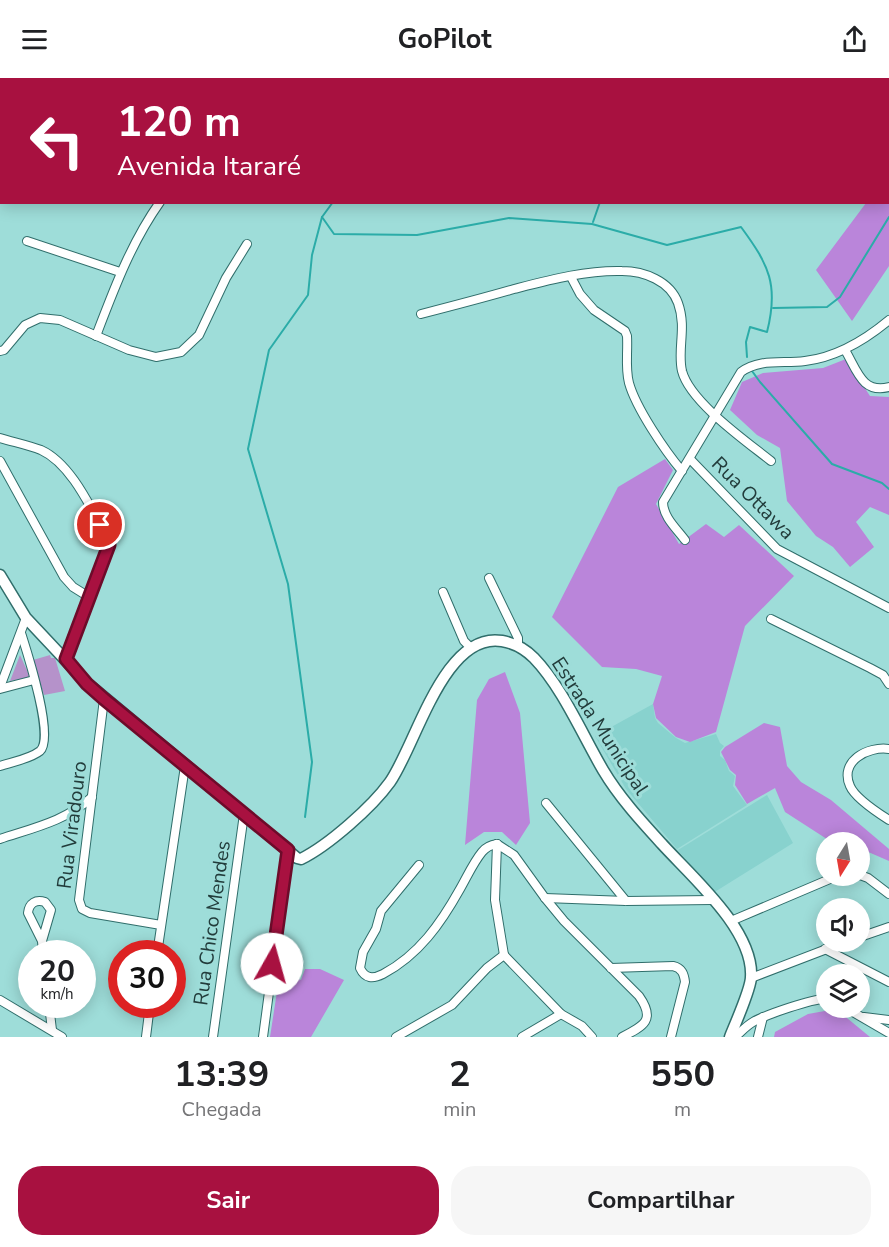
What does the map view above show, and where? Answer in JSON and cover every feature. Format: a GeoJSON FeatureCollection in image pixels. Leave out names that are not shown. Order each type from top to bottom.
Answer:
{"type":"FeatureCollection","features":[{"type":"Feature","properties":{"kind":"main road"},"geometry":{"type":"LineString","coordinates":[[0,575],[26,618],[87,684],[301,859],[346,826],[388,784],[446,675],[471,648]]}},
{"type":"Feature","properties":{"kind":"main road","name":"Estrada Municipal"},"geometry":{"type":"LineString","coordinates":[[471,648],[490,640],[505,641],[533,656],[549,675],[604,771],[625,801],[731,921],[743,944],[751,978]]}},
{"type":"Feature","properties":{"kind":"main road"},"geometry":{"type":"LineString","coordinates":[[730,1037],[751,978]]}},
{"type":"Feature","properties":{"kind":"street"},"geometry":{"type":"LineString","coordinates":[[96,336],[120,272],[146,222],[159,204]]}},
{"type":"Feature","properties":{"kind":"street"},"geometry":{"type":"LineString","coordinates":[[27,241],[120,272]]}},
{"type":"Feature","properties":{"kind":"street"},"geometry":{"type":"LineString","coordinates":[[0,351],[4,350],[25,325],[40,318],[60,320],[129,350],[156,357],[181,352],[200,335],[226,278],[247,244]]}},
{"type":"Feature","properties":{"kind":"street"},"geometry":{"type":"LineString","coordinates":[[421,314],[543,282],[598,272],[625,271],[658,280],[670,290],[677,301],[682,317],[682,372],[697,396],[771,461]]}},
{"type":"Feature","properties":{"kind":"street"},"geometry":{"type":"LineString","coordinates":[[571,277],[580,294],[594,310],[625,331],[629,381],[633,393],[661,443],[682,471]]}},
{"type":"Feature","properties":{"kind":"street"},"geometry":{"type":"LineString","coordinates":[[685,540],[663,508],[663,502],[741,372],[759,363],[804,362],[846,350],[889,320]]}},
{"type":"Feature","properties":{"kind":"street"},"geometry":{"type":"LineString","coordinates":[[846,350],[860,377],[870,388],[879,390],[889,387]]}},
{"type":"Feature","properties":{"kind":"street"},"geometry":{"type":"LineString","coordinates":[[0,438],[41,450],[60,463],[89,505],[108,539],[109,545],[66,659]]}},
{"type":"Feature","properties":{"kind":"street","name":"Rua Ottawa"},"geometry":{"type":"LineString","coordinates":[[690,459],[777,549],[889,608]]}},
{"type":"Feature","properties":{"kind":"street"},"geometry":{"type":"LineString","coordinates":[[0,461],[64,577],[89,597]]}},
{"type":"Feature","properties":{"kind":"street"},"geometry":{"type":"LineString","coordinates":[[489,578],[518,638],[518,646]]}},
{"type":"Feature","properties":{"kind":"street"},"geometry":{"type":"LineString","coordinates":[[443,592],[464,641],[471,648]]}},
{"type":"Feature","properties":{"kind":"street"},"geometry":{"type":"LineString","coordinates":[[0,688],[26,618]]}},
{"type":"Feature","properties":{"kind":"street"},"geometry":{"type":"LineString","coordinates":[[771,619],[886,676],[889,684]]}},
{"type":"Feature","properties":{"kind":"street"},"geometry":{"type":"LineString","coordinates":[[0,766],[35,754],[43,748],[45,732],[21,633]]}},
{"type":"Feature","properties":{"kind":"street"},"geometry":{"type":"LineString","coordinates":[[0,688],[34,680]]}},
{"type":"Feature","properties":{"kind":"street","name":"Rua Viradouro"},"geometry":{"type":"LineString","coordinates":[[104,699],[79,894],[82,909],[97,915],[161,925]]}},
{"type":"Feature","properties":{"kind":"street"},"geometry":{"type":"LineString","coordinates":[[889,749],[876,749],[856,757],[850,764],[848,776],[850,787],[858,796],[889,820]]}},
{"type":"Feature","properties":{"kind":"street"},"geometry":{"type":"LineString","coordinates":[[159,940],[185,766]]}},
{"type":"Feature","properties":{"kind":"street"},"geometry":{"type":"LineString","coordinates":[[0,839],[62,819],[76,811],[92,797]]}},
{"type":"Feature","properties":{"kind":"street"},"geometry":{"type":"LineString","coordinates":[[546,803],[626,901]]}},
{"type":"Feature","properties":{"kind":"street","name":"Rua Chico Mendes"},"geometry":{"type":"LineString","coordinates":[[213,1037],[244,814]]}},
{"type":"Feature","properties":{"kind":"street"},"geometry":{"type":"LineString","coordinates":[[418,865],[381,910],[376,929],[361,960],[360,968],[366,976],[374,977],[387,971],[418,949],[428,939],[451,905],[479,855],[486,847],[498,844],[514,855],[564,921],[645,1004],[648,1016],[643,1025],[622,1037]]}},
{"type":"Feature","properties":{"kind":"street"},"geometry":{"type":"LineString","coordinates":[[498,844],[495,900],[504,955],[561,1014],[582,1026],[592,1037]]}},
{"type":"Feature","properties":{"kind":"street"},"geometry":{"type":"LineString","coordinates":[[262,1037],[288,850]]}},
{"type":"Feature","properties":{"kind":"street"},"geometry":{"type":"LineString","coordinates":[[870,880],[889,894]]}},
{"type":"Feature","properties":{"kind":"street"},"geometry":{"type":"LineString","coordinates":[[731,921],[816,885]]}},
{"type":"Feature","properties":{"kind":"street"},"geometry":{"type":"LineString","coordinates":[[545,898],[626,901],[713,900]]}},
{"type":"Feature","properties":{"kind":"street"},"geometry":{"type":"LineString","coordinates":[[37,901],[45,902],[51,910],[42,941],[27,913],[30,905],[37,901]]}},
{"type":"Feature","properties":{"kind":"street"},"geometry":{"type":"LineString","coordinates":[[870,934],[889,927]]}},
{"type":"Feature","properties":{"kind":"street"},"geometry":{"type":"LineString","coordinates":[[751,978],[817,952]]}},
{"type":"Feature","properties":{"kind":"street"},"geometry":{"type":"LineString","coordinates":[[831,952],[889,982]]}},
{"type":"Feature","properties":{"kind":"street"},"geometry":{"type":"LineString","coordinates":[[396,1037],[452,1005],[487,968],[504,955]]}},
{"type":"Feature","properties":{"kind":"street"},"geometry":{"type":"LineString","coordinates":[[611,968],[673,966],[684,974],[685,982],[671,1037]]}},
{"type":"Feature","properties":{"kind":"street"},"geometry":{"type":"LineString","coordinates":[[0,1000],[62,1037]]}},
{"type":"Feature","properties":{"kind":"street"},"geometry":{"type":"LineString","coordinates":[[735,1037],[743,1029],[763,1017],[816,1000]]}},
{"type":"Feature","properties":{"kind":"street"},"geometry":{"type":"LineString","coordinates":[[522,1037],[561,1014]]}},
{"type":"Feature","properties":{"kind":"street"},"geometry":{"type":"LineString","coordinates":[[758,1037],[763,1017]]}},
{"type":"Feature","properties":{"kind":"street"},"geometry":{"type":"LineString","coordinates":[[870,1017],[889,1020]]}},
{"type":"Feature","properties":{"kind":"street"},"geometry":{"type":"LineString","coordinates":[[51,1018],[52,1030]]}},
{"type":"Feature","properties":{"kind":"street"},"geometry":{"type":"LineString","coordinates":[[146,1037],[148,1018]]}},
{"type":"Feature","properties":{"kind":"street"},"geometry":{"type":"LineString","coordinates":[[863,1018],[889,1033]]}},
{"type":"Feature","properties":{"kind":"shaded area"},"geometry":{"type":"Polygon","coordinates":[[[865,204],[889,204],[889,266],[852,321],[816,270],[865,204]]]}},
{"type":"Feature","properties":{"kind":"shaded area"},"geometry":{"type":"Polygon","coordinates":[[[846,359],[870,396],[889,397],[889,515],[870,507],[856,522],[874,547],[850,567],[833,547],[816,536],[787,501],[780,448],[757,435],[730,410],[742,382],[763,373],[823,368],[846,359]]]}},
{"type":"Feature","properties":{"kind":"shaded area"},"geometry":{"type":"Polygon","coordinates":[[[665,459],[673,470],[656,504],[679,544],[706,524],[724,537],[739,525],[794,576],[745,626],[716,732],[690,742],[676,737],[656,718],[653,704],[662,676],[636,669],[602,667],[552,617],[618,487],[665,459]]]}},
{"type":"Feature","properties":{"kind":"shaded area"},"geometry":{"type":"Polygon","coordinates":[[[20,655],[30,677],[10,681],[20,655]]]}},
{"type":"Feature","properties":{"kind":"shaded area"},"geometry":{"type":"Polygon","coordinates":[[[50,655],[51,658],[55,658],[65,691],[44,695],[33,660],[50,655]]]}},
{"type":"Feature","properties":{"kind":"shaded area"},"geometry":{"type":"Polygon","coordinates":[[[505,672],[520,713],[530,823],[516,845],[502,832],[484,832],[465,845],[477,700],[489,679],[505,672]]]}},
{"type":"Feature","properties":{"kind":"shaded area"},"geometry":{"type":"Polygon","coordinates":[[[653,704],[658,723],[685,743],[716,734],[724,746],[720,751],[720,756],[735,776],[733,786],[747,805],[677,849],[626,789],[595,736],[653,704]]]}},
{"type":"Feature","properties":{"kind":"shaded area"},"geometry":{"type":"Polygon","coordinates":[[[764,723],[780,727],[787,766],[801,782],[831,800],[869,832],[816,832],[785,812],[775,788],[747,804],[735,785],[736,775],[730,770],[721,752],[725,747],[764,723]]]}},
{"type":"Feature","properties":{"kind":"shaded area"},"geometry":{"type":"Polygon","coordinates":[[[767,795],[793,843],[713,893],[678,850],[767,795]]]}},
{"type":"Feature","properties":{"kind":"shaded area"},"geometry":{"type":"Polygon","coordinates":[[[870,833],[889,849],[889,861],[870,853],[870,833]]]}},
{"type":"Feature","properties":{"kind":"shaded area"},"geometry":{"type":"Polygon","coordinates":[[[305,969],[320,969],[344,980],[311,1037],[270,1037],[280,972],[301,980],[305,969]]]}},
{"type":"Feature","properties":{"kind":"shaded area"},"geometry":{"type":"Polygon","coordinates":[[[816,1013],[816,1018],[847,1018],[870,1037],[774,1037],[775,1032],[808,1014],[816,1013]]]}},
{"type":"Feature","properties":{"kind":"waterway"},"geometry":{"type":"LineString","coordinates":[[332,204],[322,217],[334,234],[417,235],[509,218],[592,224],[667,245],[741,227],[765,265],[769,276],[772,301],[767,332],[750,327],[746,342],[747,357]]}},
{"type":"Feature","properties":{"kind":"waterway"},"geometry":{"type":"LineString","coordinates":[[593,222],[599,204]]}},
{"type":"Feature","properties":{"kind":"waterway"},"geometry":{"type":"LineString","coordinates":[[305,817],[312,762],[288,584],[248,449],[269,350],[308,295],[312,255],[322,217]]}},
{"type":"Feature","properties":{"kind":"waterway"},"geometry":{"type":"LineString","coordinates":[[773,308],[827,307],[840,297],[889,217]]}},
{"type":"Feature","properties":{"kind":"waterway"},"geometry":{"type":"LineString","coordinates":[[752,371],[832,464],[882,483],[889,489]]}},
{"type":"Feature","properties":{"kind":"route"},"geometry":{"type":"LineString","coordinates":[[100,525],[109,545],[66,659],[87,684],[104,699],[288,850],[272,964]]}}]}
